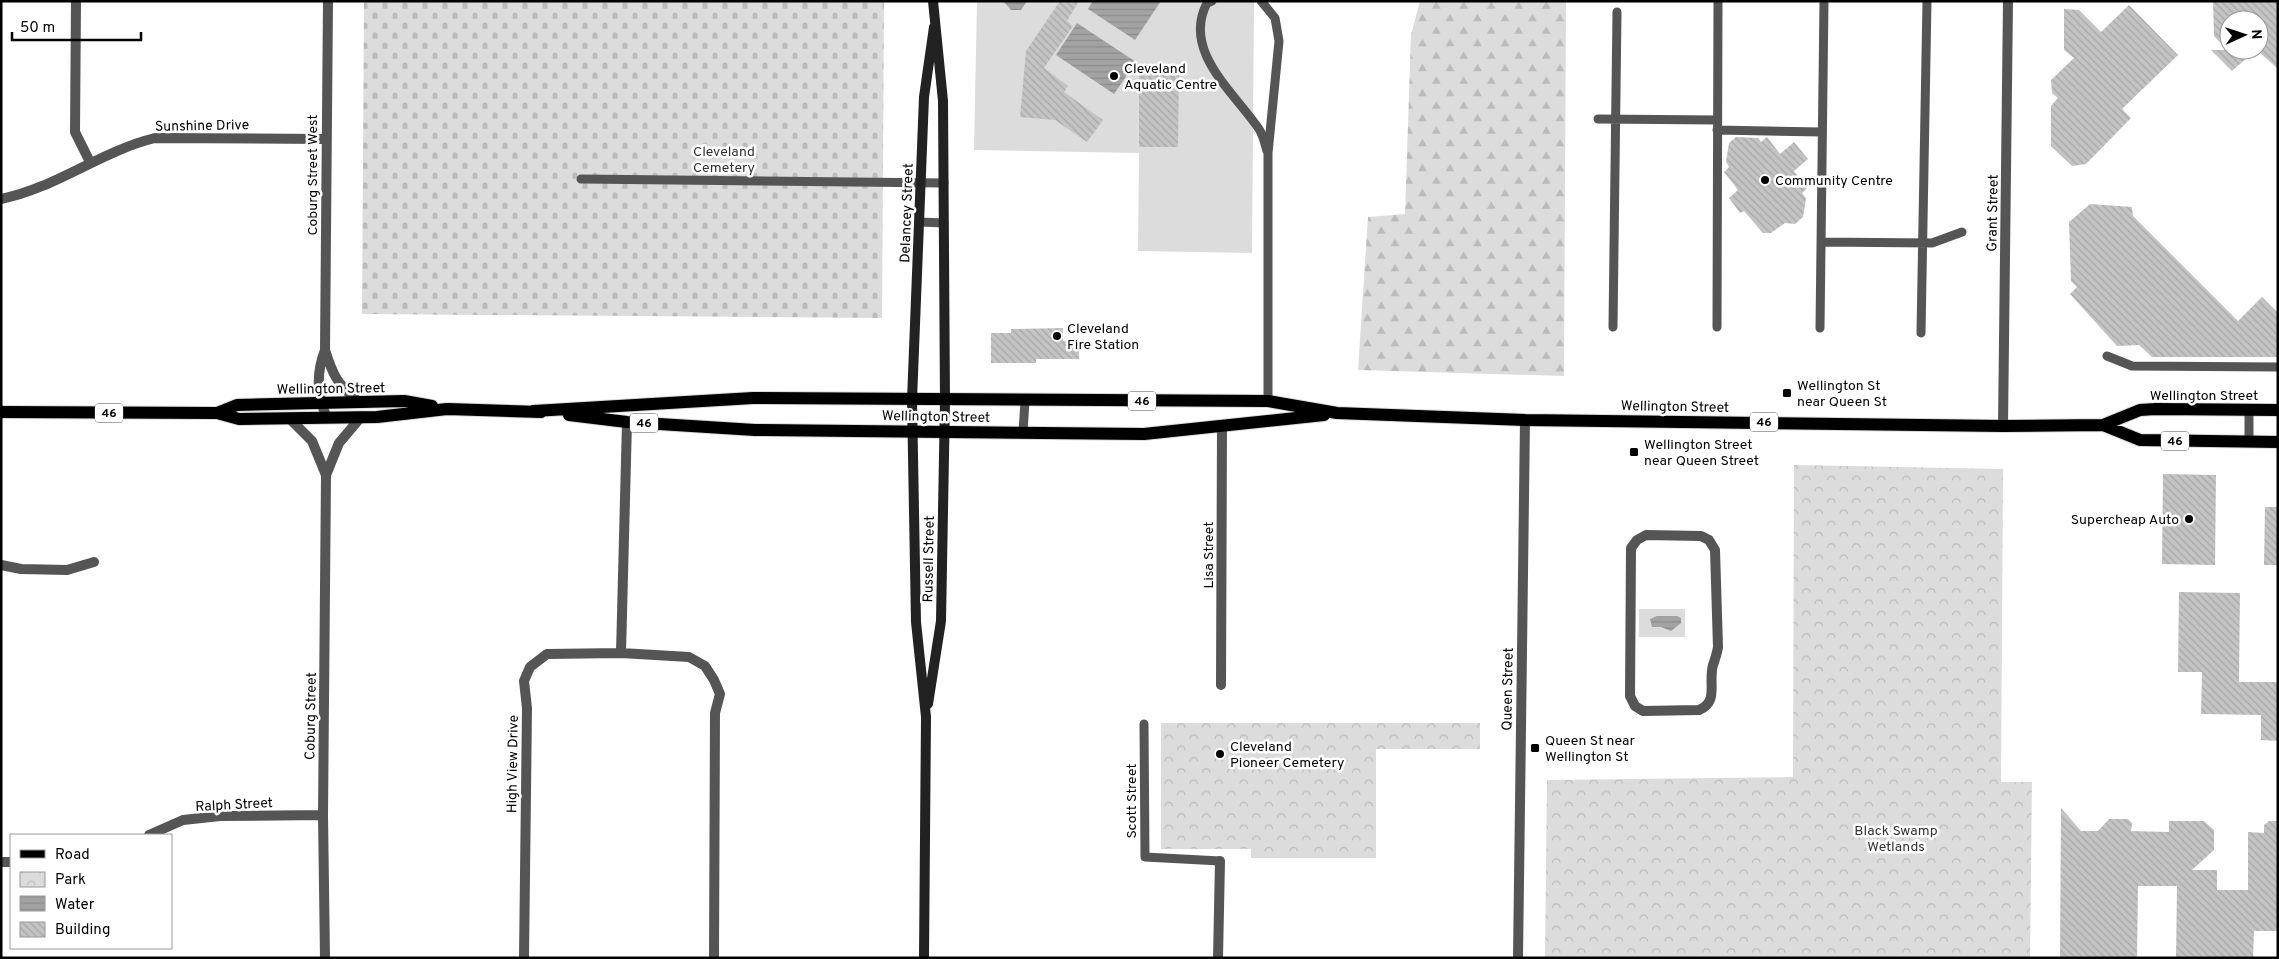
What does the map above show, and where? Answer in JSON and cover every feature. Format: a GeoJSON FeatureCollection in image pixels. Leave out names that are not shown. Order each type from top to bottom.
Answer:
{"type":"FeatureCollection","features":[{"type":"Feature","properties":{"kind":"main road","name":"Delancey Street"},"geometry":{"type":"LineString","coordinates":[[933,1],[934,27],[943,101],[945,401]]}},
{"type":"Feature","properties":{"kind":"main road","name":"Delancey Street"},"geometry":{"type":"LineString","coordinates":[[912,400],[924,97],[934,27]]}},
{"type":"Feature","properties":{"kind":"main road","name":"Wellington Street"},"geometry":{"type":"LineString","coordinates":[[1,412],[217,414],[239,419],[362,417],[446,409],[534,411],[753,398],[945,401],[1268,401],[1337,413],[1525,420],[2004,426],[2103,425],[2140,410],[2278,410]]}},
{"type":"Feature","properties":{"kind":"main road","name":"Russell Street"},"geometry":{"type":"LineString","coordinates":[[912,400],[916,622],[926,717],[924,958]]}},
{"type":"Feature","properties":{"kind":"main road","name":"Wellington Street"},"geometry":{"type":"LineString","coordinates":[[217,414],[237,405],[404,401],[446,409]]}},
{"type":"Feature","properties":{"kind":"main road","name":"Russell Street"},"geometry":{"type":"LineString","coordinates":[[926,717],[941,620],[945,401]]}},
{"type":"Feature","properties":{"kind":"main road","name":"Wellington Street"},"geometry":{"type":"LineString","coordinates":[[534,411],[626,422],[755,430],[912,430],[1144,434],[1337,413]]}},
{"type":"Feature","properties":{"kind":"main road","name":"Wellington Street"},"geometry":{"type":"LineString","coordinates":[[2103,425],[2140,440],[2278,442]]}},
{"type":"Feature","properties":{"kind":"street"},"geometry":{"type":"LineString","coordinates":[[76,1],[75,132],[90,162]]}},
{"type":"Feature","properties":{"kind":"street","name":"Coburg Street West"},"geometry":{"type":"LineString","coordinates":[[328,1],[325,350],[333,376],[359,402]]}},
{"type":"Feature","properties":{"kind":"street","name":"Grant Street"},"geometry":{"type":"LineString","coordinates":[[2004,426],[2008,1]]}},
{"type":"Feature","properties":{"kind":"street","name":"Sunshine Drive"},"geometry":{"type":"LineString","coordinates":[[1,199],[40,189],[90,162],[130,144],[155,138],[326,138]]}},
{"type":"Feature","properties":{"kind":"street","name":"Coburg Street West"},"geometry":{"type":"LineString","coordinates":[[325,350],[319,365],[320,404],[327,418]]}},
{"type":"Feature","properties":{"kind":"street","name":"Coburg Street"},"geometry":{"type":"LineString","coordinates":[[325,958],[323,815],[326,474],[339,443],[362,417]]}},
{"type":"Feature","properties":{"kind":"street","name":"Coburg Street"},"geometry":{"type":"LineString","coordinates":[[290,418],[312,441],[326,474]]}},
{"type":"Feature","properties":{"kind":"street","name":"Queen Street"},"geometry":{"type":"LineString","coordinates":[[1518,958],[1525,420]]}},
{"type":"Feature","properties":{"kind":"street"},"geometry":{"type":"LineString","coordinates":[[622,652],[626,422]]}},
{"type":"Feature","properties":{"kind":"street","name":"Lisa Street"},"geometry":{"type":"LineString","coordinates":[[1222,426],[1222,685]]}},
{"type":"Feature","properties":{"kind":"street"},"geometry":{"type":"LineString","coordinates":[[1646,535],[1701,536],[1710,540],[1715,550],[1718,647],[1713,666],[1712,699],[1707,707],[1699,710],[1643,711],[1635,706],[1630,696],[1630,622],[1631,548],[1637,540],[1646,535]]}},
{"type":"Feature","properties":{"kind":"street"},"geometry":{"type":"LineString","coordinates":[[1,565],[21,569],[67,570],[94,562]]}},
{"type":"Feature","properties":{"kind":"street","name":"High View Drive"},"geometry":{"type":"LineString","coordinates":[[524,958],[527,708],[524,681],[530,667],[548,654],[622,652],[689,658],[705,666],[720,694],[715,713],[714,958]]}},
{"type":"Feature","properties":{"kind":"street","name":"Ralph Street"},"geometry":{"type":"LineString","coordinates":[[152,834],[183,820],[220,816],[323,815]]}},
{"type":"Feature","properties":{"kind":"street","name":"Scott Street"},"geometry":{"type":"LineString","coordinates":[[1218,958],[1220,861]]}},
{"type":"Feature","properties":{"kind":"lane"},"geometry":{"type":"LineString","coordinates":[[1212,1],[1207,3],[1200,16],[1199,37],[1210,63],[1260,131],[1268,153]]}},
{"type":"Feature","properties":{"kind":"lane"},"geometry":{"type":"LineString","coordinates":[[1261,1],[1275,18],[1279,41],[1268,153],[1268,401]]}},
{"type":"Feature","properties":{"kind":"lane"},"geometry":{"type":"LineString","coordinates":[[1717,327],[1718,1]]}},
{"type":"Feature","properties":{"kind":"lane"},"geometry":{"type":"LineString","coordinates":[[1820,328],[1824,1]]}},
{"type":"Feature","properties":{"kind":"lane"},"geometry":{"type":"LineString","coordinates":[[1921,333],[1927,1]]}},
{"type":"Feature","properties":{"kind":"lane"},"geometry":{"type":"LineString","coordinates":[[1613,327],[1617,12]]}},
{"type":"Feature","properties":{"kind":"lane"},"geometry":{"type":"LineString","coordinates":[[1598,118],[1718,120]]}},
{"type":"Feature","properties":{"kind":"lane"},"geometry":{"type":"LineString","coordinates":[[1717,130],[1822,132]]}},
{"type":"Feature","properties":{"kind":"lane"},"geometry":{"type":"LineString","coordinates":[[581,179],[944,183]]}},
{"type":"Feature","properties":{"kind":"lane"},"geometry":{"type":"LineString","coordinates":[[920,222],[944,223]]}},
{"type":"Feature","properties":{"kind":"lane"},"geometry":{"type":"LineString","coordinates":[[1821,242],[1932,243],[1962,232]]}},
{"type":"Feature","properties":{"kind":"lane"},"geometry":{"type":"LineString","coordinates":[[2107,356],[2132,366],[2278,367]]}},
{"type":"Feature","properties":{"kind":"lane"},"geometry":{"type":"LineString","coordinates":[[1024,432],[1025,401]]}},
{"type":"Feature","properties":{"kind":"lane"},"geometry":{"type":"LineString","coordinates":[[2249,409],[2249,442]]}},
{"type":"Feature","properties":{"kind":"lane","name":"Scott Street"},"geometry":{"type":"LineString","coordinates":[[1144,724],[1145,857],[1220,861]]}},
{"type":"Feature","properties":{"kind":"green space","name":"Cleveland Cemetery"},"geometry":{"type":"Polygon","coordinates":[[[364,1],[884,1],[882,318],[362,314],[364,1]]]}},
{"type":"Feature","properties":{"kind":"green space","name":"Cleveland Aquatic Centre"},"geometry":{"type":"Polygon","coordinates":[[[977,1],[1254,1],[1252,253],[1138,251],[1139,153],[974,150],[977,1]]]}},
{"type":"Feature","properties":{"kind":"green space"},"geometry":{"type":"Polygon","coordinates":[[[1420,1],[1566,1],[1564,376],[1358,370],[1368,217],[1405,214],[1411,35],[1420,1]]]}},
{"type":"Feature","properties":{"kind":"green space","name":"Black Swamp Wetlands"},"geometry":{"type":"Polygon","coordinates":[[[1794,465],[2003,469],[2001,782],[2032,782],[2030,958],[1545,958],[1547,780],[1793,777],[1794,465]]]}},
{"type":"Feature","properties":{"kind":"green space"},"geometry":{"type":"Polygon","coordinates":[[[1639,609],[1685,609],[1685,637],[1639,637],[1639,609]]]}},
{"type":"Feature","properties":{"kind":"green space"},"geometry":{"type":"Polygon","coordinates":[[[1161,723],[1480,723],[1480,749],[1376,749],[1376,858],[1251,858],[1251,849],[1161,849],[1161,723]]]}},
{"type":"Feature","properties":{"kind":"water"},"geometry":{"type":"Polygon","coordinates":[[[1003,1],[1027,1],[1021,10],[1011,10],[1003,1]]]}},
{"type":"Feature","properties":{"kind":"water"},"geometry":{"type":"Polygon","coordinates":[[[1093,1],[1161,1],[1135,40],[1088,9],[1093,1]]]}},
{"type":"Feature","properties":{"kind":"water"},"geometry":{"type":"Polygon","coordinates":[[[1077,23],[1136,62],[1114,94],[1056,55],[1077,23]]]}},
{"type":"Feature","properties":{"kind":"water"},"geometry":{"type":"Polygon","coordinates":[[[1657,616],[1677,616],[1681,618],[1681,623],[1671,631],[1661,627],[1652,627],[1650,619],[1657,616]]]}},
{"type":"Feature","properties":{"kind":"building"},"geometry":{"type":"Polygon","coordinates":[[[1060,1],[1079,1],[1067,21],[1073,26],[1044,68],[1068,86],[1064,92],[1103,120],[1087,142],[1055,120],[1020,117],[1026,51],[1060,1]]]}},
{"type":"Feature","properties":{"kind":"building"},"geometry":{"type":"Polygon","coordinates":[[[2213,1],[2278,1],[2278,69],[2268,60],[2269,10],[2219,10],[2219,41],[2214,36],[2213,1]]]}},
{"type":"Feature","properties":{"kind":"building"},"geometry":{"type":"Polygon","coordinates":[[[2129,5],[2178,55],[2122,109],[2131,118],[2086,164],[2072,166],[2051,146],[2051,106],[2058,98],[2052,93],[2051,80],[2074,58],[2064,50],[2064,9],[2079,10],[2101,32],[2129,5]]]}},
{"type":"Feature","properties":{"kind":"building"},"geometry":{"type":"Polygon","coordinates":[[[2211,50],[2219,50],[2219,58],[2211,50]]]}},
{"type":"Feature","properties":{"kind":"building"},"geometry":{"type":"Polygon","coordinates":[[[2221,60],[2245,60],[2232,71],[2221,60]]]}},
{"type":"Feature","properties":{"kind":"building"},"geometry":{"type":"Polygon","coordinates":[[[1139,69],[1179,70],[1178,147],[1139,147],[1139,69]]]}},
{"type":"Feature","properties":{"kind":"building","name":"Community Centre"},"geometry":{"type":"Polygon","coordinates":[[[1736,137],[1758,138],[1761,142],[1767,137],[1780,154],[1794,142],[1808,159],[1794,171],[1807,188],[1802,193],[1806,198],[1803,217],[1795,224],[1785,223],[1771,233],[1763,233],[1744,211],[1740,213],[1729,198],[1738,190],[1724,172],[1729,167],[1726,162],[1729,143],[1736,137]]]}},
{"type":"Feature","properties":{"kind":"building"},"geometry":{"type":"Polygon","coordinates":[[[2090,204],[2132,207],[2133,216],[2238,321],[2262,297],[2278,313],[2278,357],[2152,357],[2139,345],[2117,346],[2070,294],[2077,287],[2071,281],[2069,222],[2090,204]]]}},
{"type":"Feature","properties":{"kind":"building"},"geometry":{"type":"Polygon","coordinates":[[[1063,328],[1063,341],[1079,341],[1079,359],[1036,359],[1036,363],[991,363],[991,333],[1011,333],[1011,329],[1063,328]]]}},
{"type":"Feature","properties":{"kind":"building","name":"Supercheap Auto"},"geometry":{"type":"Polygon","coordinates":[[[2163,474],[2216,475],[2215,565],[2162,564],[2163,474]]]}},
{"type":"Feature","properties":{"kind":"building"},"geometry":{"type":"Polygon","coordinates":[[[2265,507],[2278,507],[2278,565],[2264,565],[2265,507]]]}},
{"type":"Feature","properties":{"kind":"building"},"geometry":{"type":"Polygon","coordinates":[[[2179,592],[2240,593],[2239,682],[2278,682],[2278,741],[2261,740],[2261,715],[2201,714],[2202,672],[2178,672],[2179,592]]]}},
{"type":"Feature","properties":{"kind":"building"},"geometry":{"type":"Polygon","coordinates":[[[2061,808],[2081,831],[2098,831],[2109,819],[2128,819],[2132,823],[2131,831],[2169,832],[2169,821],[2204,821],[2214,830],[2214,850],[2192,870],[2217,870],[2217,890],[2248,890],[2248,832],[2264,833],[2264,825],[2269,821],[2278,821],[2278,931],[2254,931],[2253,958],[2176,958],[2177,886],[2138,886],[2137,958],[2060,958],[2061,808]]]}},
{"type":"Feature","properties":{"kind":"place","name":"Cleveland Aquatic Centre"},"geometry":{"type":"Point","coordinates":[1114,76]}},
{"type":"Feature","properties":{"kind":"place","name":"Community Centre"},"geometry":{"type":"Point","coordinates":[1765,180]}},
{"type":"Feature","properties":{"kind":"place","name":"Cleveland Fire Station"},"geometry":{"type":"Point","coordinates":[1057,336]}},
{"type":"Feature","properties":{"kind":"place","name":"Wellington St near Queen St"},"geometry":{"type":"Point","coordinates":[1787,393]}},
{"type":"Feature","properties":{"kind":"place","name":"Wellington Street near Queen Street"},"geometry":{"type":"Point","coordinates":[1634,452]}},
{"type":"Feature","properties":{"kind":"place","name":"Supercheap Auto"},"geometry":{"type":"Point","coordinates":[2189,519]}},
{"type":"Feature","properties":{"kind":"place","name":"Queen St near Wellington St"},"geometry":{"type":"Point","coordinates":[1535,748]}},
{"type":"Feature","properties":{"kind":"place","name":"Cleveland Pioneer Cemetery"},"geometry":{"type":"Point","coordinates":[1220,754]}}]}
